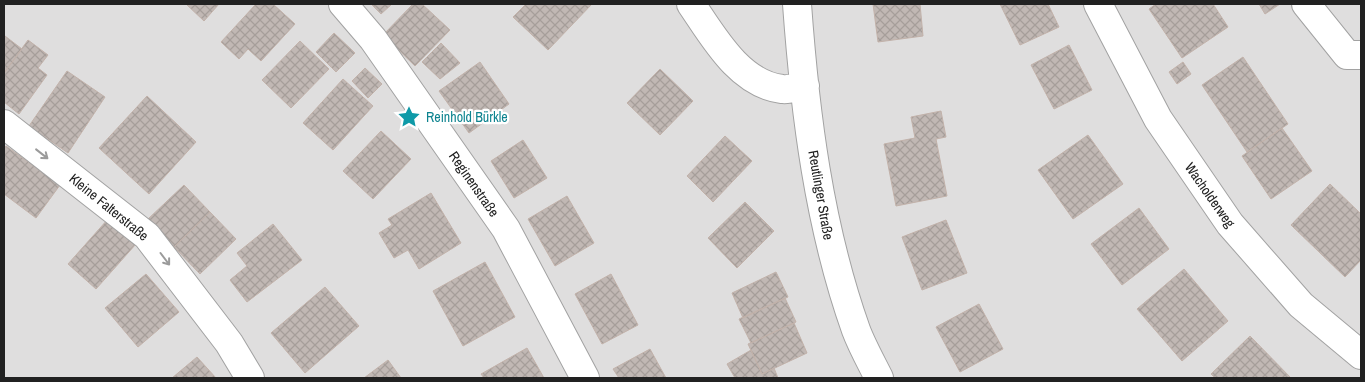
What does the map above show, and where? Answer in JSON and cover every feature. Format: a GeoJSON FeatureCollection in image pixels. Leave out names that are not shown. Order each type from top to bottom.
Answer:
{"type":"FeatureCollection","features":[{"type":"Feature","properties":{"kind":"street","name":"Reginenstraße"},"geometry":{"type":"LineString","coordinates":[[343,4],[373,39],[506,229],[585,378]]}},
{"type":"Feature","properties":{"kind":"street"},"geometry":{"type":"LineString","coordinates":[[690,4],[728,58],[757,81],[782,89],[805,86]]}},
{"type":"Feature","properties":{"kind":"street","name":"Reutlinger Straße"},"geometry":{"type":"LineString","coordinates":[[797,4],[814,161],[831,251],[856,332],[879,378]]}},
{"type":"Feature","properties":{"kind":"street","name":"Wacholderweg"},"geometry":{"type":"LineString","coordinates":[[1098,4],[1158,120],[1230,224],[1300,305],[1361,355]]}},
{"type":"Feature","properties":{"kind":"street"},"geometry":{"type":"LineString","coordinates":[[1306,4],[1348,55],[1361,55]]}},
{"type":"Feature","properties":{"kind":"street","name":"Kleine Falterstraße"},"geometry":{"type":"LineString","coordinates":[[4,124],[147,236],[229,343],[250,378]]}},
{"type":"Feature","properties":{"kind":"shaded area"},"geometry":{"type":"Polygon","coordinates":[[[4,4],[1361,4],[1361,378],[4,378],[4,4]]]}},
{"type":"Feature","properties":{"kind":"building"},"geometry":{"type":"Polygon","coordinates":[[[186,4],[219,4],[204,21],[186,4]]]}},
{"type":"Feature","properties":{"kind":"building"},"geometry":{"type":"Polygon","coordinates":[[[256,4],[273,4],[295,24],[261,61],[248,49],[239,59],[221,42],[256,4]]]}},
{"type":"Feature","properties":{"kind":"building"},"geometry":{"type":"Polygon","coordinates":[[[371,4],[392,4],[381,14],[371,4]]]}},
{"type":"Feature","properties":{"kind":"building"},"geometry":{"type":"Polygon","coordinates":[[[413,4],[422,4],[450,30],[415,66],[383,35],[413,4]]]}},
{"type":"Feature","properties":{"kind":"building"},"geometry":{"type":"Polygon","coordinates":[[[526,4],[592,4],[548,50],[513,17],[526,4]]]}},
{"type":"Feature","properties":{"kind":"building"},"geometry":{"type":"Polygon","coordinates":[[[873,4],[920,4],[923,36],[878,42],[873,4]]]}},
{"type":"Feature","properties":{"kind":"building"},"geometry":{"type":"Polygon","coordinates":[[[1000,4],[1048,4],[1059,27],[1020,45],[1000,4]]]}},
{"type":"Feature","properties":{"kind":"building"},"geometry":{"type":"Polygon","coordinates":[[[1156,4],[1213,4],[1228,27],[1182,58],[1149,9],[1156,4]]]}},
{"type":"Feature","properties":{"kind":"building"},"geometry":{"type":"Polygon","coordinates":[[[1259,4],[1280,4],[1265,14],[1259,4]]]}},
{"type":"Feature","properties":{"kind":"building"},"geometry":{"type":"Polygon","coordinates":[[[334,33],[355,53],[336,72],[316,52],[334,33]]]}},
{"type":"Feature","properties":{"kind":"building"},"geometry":{"type":"Polygon","coordinates":[[[5,36],[22,49],[4,73],[4,38],[5,36]]]}},
{"type":"Feature","properties":{"kind":"building"},"geometry":{"type":"Polygon","coordinates":[[[28,40],[48,55],[38,68],[47,75],[19,114],[4,102],[4,73],[28,40]]]}},
{"type":"Feature","properties":{"kind":"building"},"geometry":{"type":"Polygon","coordinates":[[[300,41],[329,69],[291,108],[262,80],[300,41]]]}},
{"type":"Feature","properties":{"kind":"building"},"geometry":{"type":"Polygon","coordinates":[[[441,43],[460,63],[440,79],[422,62],[441,43]]]}},
{"type":"Feature","properties":{"kind":"building"},"geometry":{"type":"Polygon","coordinates":[[[1069,45],[1092,90],[1054,109],[1031,65],[1069,45]]]}},
{"type":"Feature","properties":{"kind":"building"},"geometry":{"type":"Polygon","coordinates":[[[1243,57],[1288,124],[1247,152],[1202,85],[1243,57]]]}},
{"type":"Feature","properties":{"kind":"building"},"geometry":{"type":"Polygon","coordinates":[[[480,62],[509,104],[469,133],[439,91],[480,62]]]}},
{"type":"Feature","properties":{"kind":"building"},"geometry":{"type":"Polygon","coordinates":[[[1183,62],[1191,74],[1177,84],[1169,72],[1183,62]]]}},
{"type":"Feature","properties":{"kind":"building"},"geometry":{"type":"Polygon","coordinates":[[[365,68],[382,84],[368,98],[352,81],[365,68]]]}},
{"type":"Feature","properties":{"kind":"building"},"geometry":{"type":"Polygon","coordinates":[[[660,69],[693,101],[660,135],[627,103],[660,69]]]}},
{"type":"Feature","properties":{"kind":"building"},"geometry":{"type":"Polygon","coordinates":[[[67,71],[105,97],[68,153],[29,126],[67,71]]]}},
{"type":"Feature","properties":{"kind":"building"},"geometry":{"type":"Polygon","coordinates":[[[343,79],[373,106],[333,150],[303,123],[343,79]]]}},
{"type":"Feature","properties":{"kind":"building"},"geometry":{"type":"Polygon","coordinates":[[[147,96],[196,142],[149,194],[99,148],[147,96]]]}},
{"type":"Feature","properties":{"kind":"building"},"geometry":{"type":"Polygon","coordinates":[[[941,111],[946,137],[936,139],[947,196],[896,206],[884,144],[915,138],[911,117],[941,111]]]}},
{"type":"Feature","properties":{"kind":"building"},"geometry":{"type":"Polygon","coordinates":[[[1282,128],[1312,171],[1271,199],[1242,156],[1282,128]]]}},
{"type":"Feature","properties":{"kind":"building"},"geometry":{"type":"Polygon","coordinates":[[[381,131],[411,159],[373,199],[343,171],[381,131]]]}},
{"type":"Feature","properties":{"kind":"building"},"geometry":{"type":"Polygon","coordinates":[[[1088,135],[1123,184],[1073,219],[1038,170],[1088,135]]]}},
{"type":"Feature","properties":{"kind":"building"},"geometry":{"type":"Polygon","coordinates":[[[725,136],[752,161],[713,202],[687,176],[725,136]]]}},
{"type":"Feature","properties":{"kind":"building"},"geometry":{"type":"Polygon","coordinates":[[[523,140],[547,178],[514,198],[491,161],[523,140]]]}},
{"type":"Feature","properties":{"kind":"building"},"geometry":{"type":"Polygon","coordinates":[[[6,146],[60,185],[36,218],[4,194],[4,149],[6,146]]]}},
{"type":"Feature","properties":{"kind":"building"},"geometry":{"type":"Polygon","coordinates":[[[1330,184],[1361,214],[1361,260],[1345,277],[1291,225],[1330,184]]]}},
{"type":"Feature","properties":{"kind":"building"},"geometry":{"type":"Polygon","coordinates":[[[184,185],[210,212],[174,247],[147,220],[184,185]]]}},
{"type":"Feature","properties":{"kind":"building"},"geometry":{"type":"Polygon","coordinates":[[[431,193],[461,243],[419,269],[408,250],[394,258],[379,233],[392,225],[388,219],[431,193]]]}},
{"type":"Feature","properties":{"kind":"building"},"geometry":{"type":"Polygon","coordinates":[[[567,196],[594,243],[555,266],[528,219],[567,196]]]}},
{"type":"Feature","properties":{"kind":"building"},"geometry":{"type":"Polygon","coordinates":[[[745,202],[774,231],[737,268],[708,238],[745,202]]]}},
{"type":"Feature","properties":{"kind":"building"},"geometry":{"type":"Polygon","coordinates":[[[1139,208],[1169,249],[1122,285],[1091,244],[1139,208]]]}},
{"type":"Feature","properties":{"kind":"building"},"geometry":{"type":"Polygon","coordinates":[[[210,212],[236,239],[200,274],[174,247],[210,212]]]}},
{"type":"Feature","properties":{"kind":"building"},"geometry":{"type":"Polygon","coordinates":[[[108,219],[136,244],[96,289],[68,264],[108,219]]]}},
{"type":"Feature","properties":{"kind":"building"},"geometry":{"type":"Polygon","coordinates":[[[946,220],[967,273],[922,290],[902,237],[946,220]]]}},
{"type":"Feature","properties":{"kind":"building"},"geometry":{"type":"Polygon","coordinates":[[[273,224],[302,260],[247,302],[230,280],[247,266],[237,253],[273,224]]]}},
{"type":"Feature","properties":{"kind":"building"},"geometry":{"type":"Polygon","coordinates":[[[485,262],[515,317],[463,346],[433,291],[485,262]]]}},
{"type":"Feature","properties":{"kind":"building"},"geometry":{"type":"Polygon","coordinates":[[[1184,269],[1228,321],[1182,361],[1137,309],[1184,269]]]}},
{"type":"Feature","properties":{"kind":"building"},"geometry":{"type":"Polygon","coordinates":[[[776,272],[788,297],[743,318],[732,293],[776,272]]]}},
{"type":"Feature","properties":{"kind":"building"},"geometry":{"type":"Polygon","coordinates":[[[146,274],[179,312],[138,347],[105,308],[146,274]]]}},
{"type":"Feature","properties":{"kind":"building"},"geometry":{"type":"Polygon","coordinates":[[[611,274],[638,325],[602,344],[575,294],[611,274]]]}},
{"type":"Feature","properties":{"kind":"building"},"geometry":{"type":"Polygon","coordinates":[[[325,287],[359,326],[305,373],[271,333],[325,287]]]}},
{"type":"Feature","properties":{"kind":"building"},"geometry":{"type":"Polygon","coordinates":[[[785,298],[796,322],[751,343],[739,319],[785,298]]]}},
{"type":"Feature","properties":{"kind":"building"},"geometry":{"type":"Polygon","coordinates":[[[979,304],[1003,349],[960,372],[936,327],[979,304]]]}},
{"type":"Feature","properties":{"kind":"building"},"geometry":{"type":"Polygon","coordinates":[[[794,323],[807,353],[762,374],[748,344],[794,323]]]}},
{"type":"Feature","properties":{"kind":"building"},"geometry":{"type":"Polygon","coordinates":[[[1250,336],[1291,378],[1215,378],[1211,374],[1250,336]]]}},
{"type":"Feature","properties":{"kind":"building"},"geometry":{"type":"Polygon","coordinates":[[[527,348],[544,378],[484,378],[481,374],[527,348]]]}},
{"type":"Feature","properties":{"kind":"building"},"geometry":{"type":"Polygon","coordinates":[[[650,349],[666,378],[619,378],[613,369],[650,349]]]}},
{"type":"Feature","properties":{"kind":"building"},"geometry":{"type":"Polygon","coordinates":[[[751,350],[762,374],[774,368],[778,378],[735,378],[727,364],[751,350]]]}},
{"type":"Feature","properties":{"kind":"building"},"geometry":{"type":"Polygon","coordinates":[[[197,357],[216,378],[172,378],[197,357]]]}},
{"type":"Feature","properties":{"kind":"building"},"geometry":{"type":"Polygon","coordinates":[[[388,360],[401,378],[364,378],[388,360]]]}},
{"type":"Feature","properties":{"kind":"place","name":"Reinhold Bürkle"},"geometry":{"type":"Point","coordinates":[409,117]}}]}
